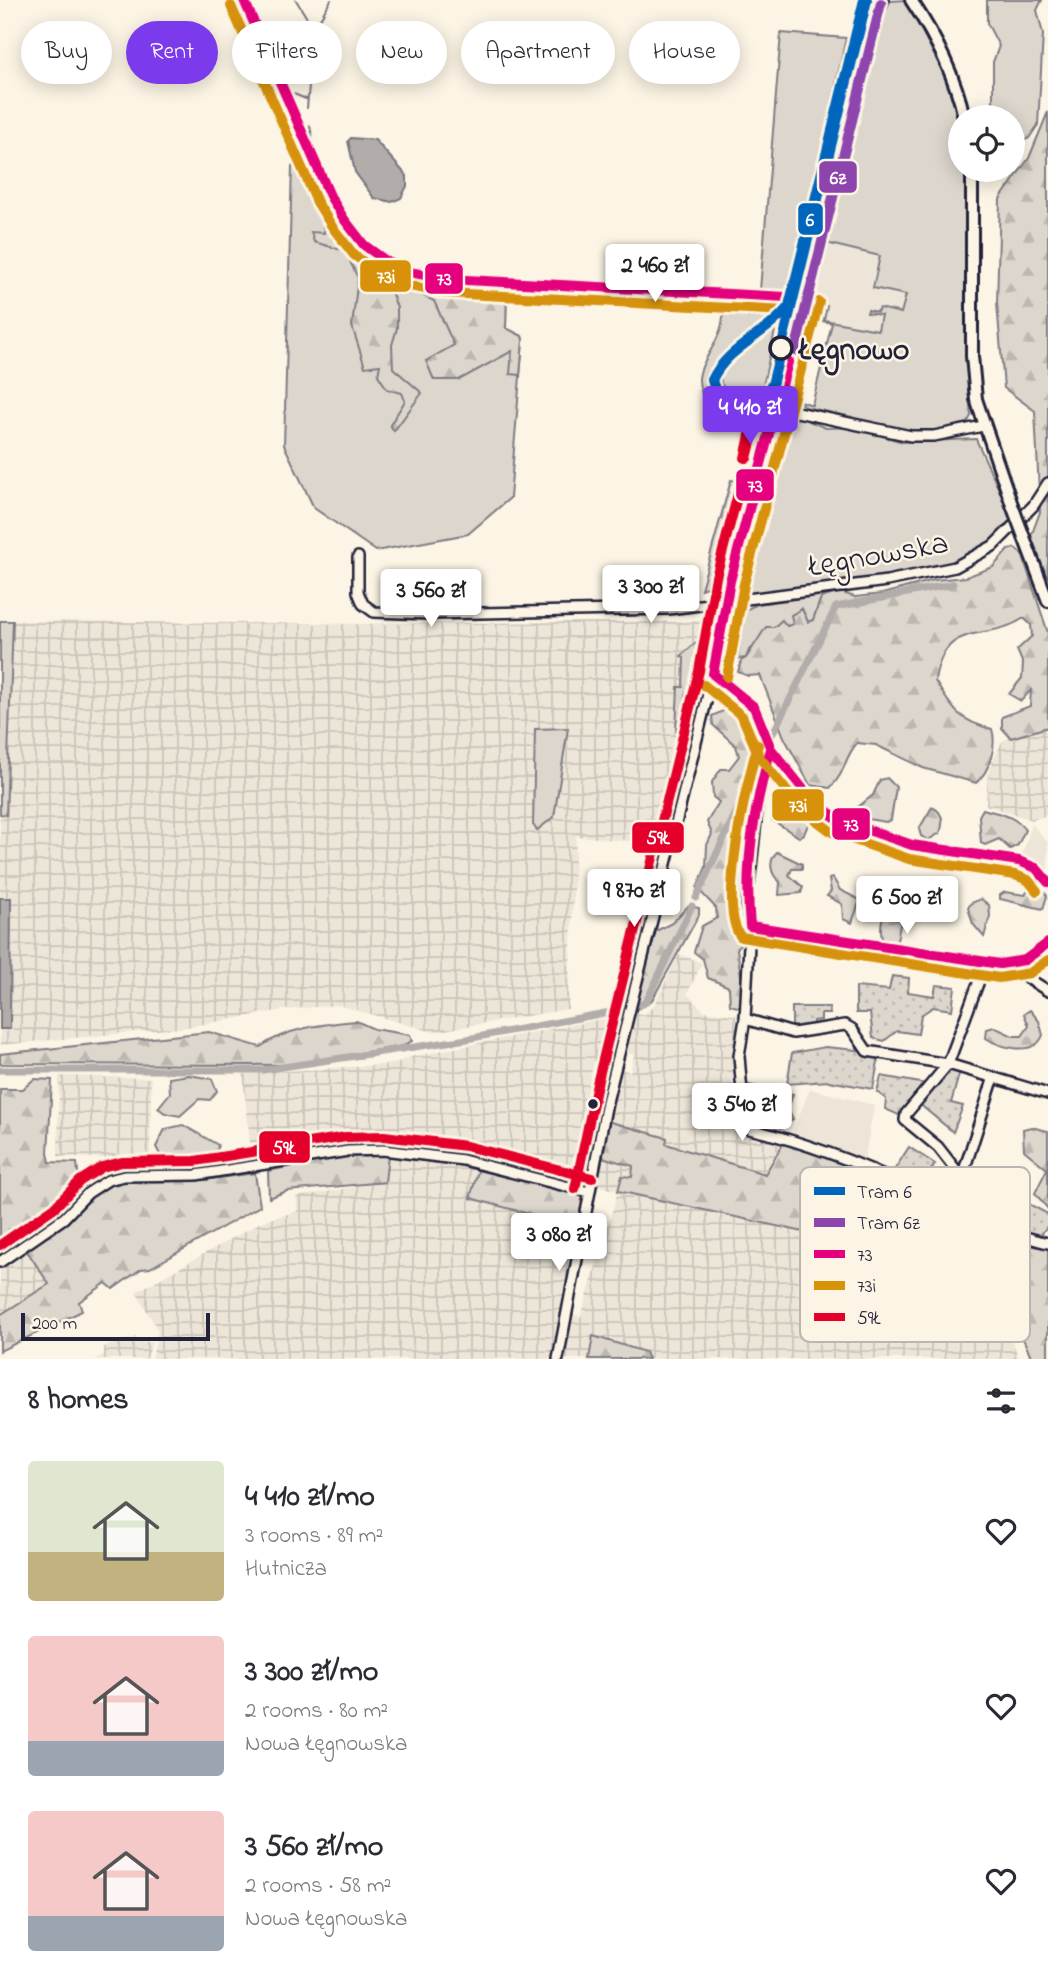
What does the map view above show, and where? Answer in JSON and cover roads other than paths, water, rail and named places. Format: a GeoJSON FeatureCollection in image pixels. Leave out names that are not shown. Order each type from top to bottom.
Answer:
{"type":"FeatureCollection","features":[{"type":"Feature","properties":{"kind":"main road"},"geometry":{"type":"LineString","coordinates":[[911,0],[928,25],[949,68],[960,105]]}},
{"type":"Feature","properties":{"kind":"main road"},"geometry":{"type":"LineString","coordinates":[[972,182],[972,355],[976,399],[983,426],[1048,601]]}},
{"type":"Feature","properties":{"kind":"street"},"geometry":{"type":"LineString","coordinates":[[244,0],[330,196],[354,232],[386,261],[435,278],[805,298]]}},
{"type":"Feature","properties":{"kind":"street"},"geometry":{"type":"LineString","coordinates":[[558,1359],[589,1192],[627,1019],[713,674],[727,602],[771,423],[778,408],[864,58],[883,0]]}},
{"type":"Feature","properties":{"kind":"street"},"geometry":{"type":"LineString","coordinates":[[778,408],[911,436],[934,436],[983,426]]}},
{"type":"Feature","properties":{"kind":"street","name":"Łęgnowska"},"geometry":{"type":"LineString","coordinates":[[358,557],[360,599],[368,609],[390,614],[669,609],[899,579],[955,567],[993,546],[1033,506],[1048,484]]}},
{"type":"Feature","properties":{"kind":"street"},"geometry":{"type":"LineString","coordinates":[[713,674],[754,707],[771,749],[806,794],[839,820],[882,838],[912,845],[1020,861],[1035,868],[1048,881]]}},
{"type":"Feature","properties":{"kind":"street"},"geometry":{"type":"LineString","coordinates":[[771,749],[760,783],[747,906],[750,926],[745,1019],[739,1056],[745,1128],[785,1137],[859,1167]]}},
{"type":"Feature","properties":{"kind":"street"},"geometry":{"type":"LineString","coordinates":[[750,926],[986,962],[1013,964],[1047,948]]}},
{"type":"Feature","properties":{"kind":"street"},"geometry":{"type":"LineString","coordinates":[[954,1167],[948,1157],[905,1120],[948,1064],[986,962]]}},
{"type":"Feature","properties":{"kind":"street"},"geometry":{"type":"LineString","coordinates":[[1013,964],[1015,970],[1048,991]]}},
{"type":"Feature","properties":{"kind":"street"},"geometry":{"type":"LineString","coordinates":[[745,1019],[793,1033],[845,1025],[852,1029],[867,1051],[948,1064],[992,1080],[1048,1094]]}},
{"type":"Feature","properties":{"kind":"street"},"geometry":{"type":"LineString","coordinates":[[965,1167],[992,1080]]}},
{"type":"Feature","properties":{"kind":"street"},"geometry":{"type":"LineString","coordinates":[[0,1262],[64,1218],[88,1193],[108,1180],[124,1176],[196,1175],[348,1151],[383,1150],[463,1160],[589,1192]]}},
{"type":"Feature","properties":{"kind":"street"},"geometry":{"type":"LineString","coordinates":[[1030,1238],[1048,1243]]}},
{"type":"Feature","properties":{"kind":"waterway"},"geometry":{"type":"LineString","coordinates":[[249,0],[289,92],[306,99]]}},
{"type":"Feature","properties":{"kind":"waterway"},"geometry":{"type":"LineString","coordinates":[[296,0],[309,21]]}},
{"type":"Feature","properties":{"kind":"waterway"},"geometry":{"type":"LineString","coordinates":[[307,108],[314,29],[331,0]]}},
{"type":"Feature","properties":{"kind":"waterway"},"geometry":{"type":"LineString","coordinates":[[310,126],[323,169],[345,210],[363,234]]}},
{"type":"Feature","properties":{"kind":"waterway"},"geometry":{"type":"LineString","coordinates":[[771,737],[836,607],[953,584]]}},
{"type":"Feature","properties":{"kind":"waterway"},"geometry":{"type":"LineString","coordinates":[[696,898],[766,748]]}},
{"type":"Feature","properties":{"kind":"waterway"},"geometry":{"type":"LineString","coordinates":[[634,1008],[646,1002],[692,906]]}},
{"type":"Feature","properties":{"kind":"waterway"},"geometry":{"type":"LineString","coordinates":[[0,1070],[263,1070],[467,1039],[621,1010]]}},
{"type":"Feature","properties":{"kind":"tram line","name":"6"},"geometry":{"type":"LineString","coordinates":[[864,0],[789,306],[770,325],[728,358],[712,380],[716,393],[734,406],[757,403],[772,385],[867,0]]}},
{"type":"Feature","properties":{"kind":"tram line","name":"6z"},"geometry":{"type":"LineString","coordinates":[[795,351],[881,3]]}},
{"type":"Feature","properties":{"kind":"place","name":"Łęgnowo"},"geometry":{"type":"Point","coordinates":[781,348]}}]}
